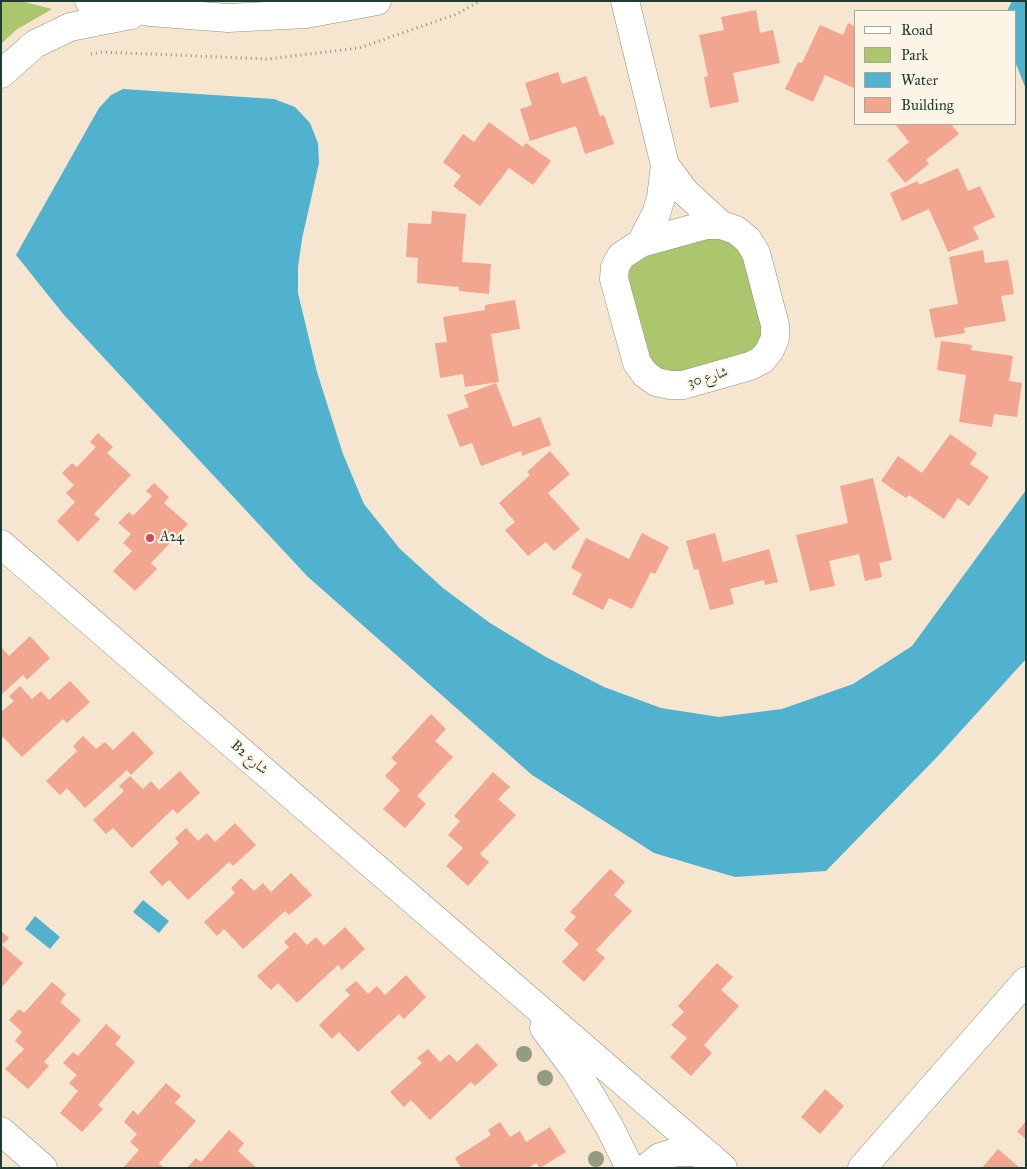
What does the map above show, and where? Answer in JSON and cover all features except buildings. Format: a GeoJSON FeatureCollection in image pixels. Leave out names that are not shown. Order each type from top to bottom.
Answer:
{"type":"FeatureCollection","features":[{"type":"Feature","properties":{"kind":"street"},"geometry":{"type":"LineString","coordinates":[[89,1],[150,12],[228,18],[306,14],[377,1]]}},
{"type":"Feature","properties":{"kind":"street","name":"شارع 30"},"geometry":{"type":"LineString","coordinates":[[625,1],[666,165],[685,192],[721,225]]}},
{"type":"Feature","properties":{"kind":"street"},"geometry":{"type":"LineString","coordinates":[[1,74],[36,44],[70,27],[150,12]]}},
{"type":"Feature","properties":{"kind":"street","name":"شارع 30"},"geometry":{"type":"LineString","coordinates":[[641,243],[656,214],[661,198],[666,165]]}},
{"type":"Feature","properties":{"kind":"street","name":"شارع 30"},"geometry":{"type":"LineString","coordinates":[[706,225],[721,225],[736,230],[748,240],[756,253],[775,325],[775,338],[770,350],[762,360],[683,385],[656,382],[645,374],[637,363],[614,279],[616,267],[621,256],[641,243],[706,225]]}},
{"type":"Feature","properties":{"kind":"street","name":"B2 شارع"},"geometry":{"type":"LineString","coordinates":[[1,544],[496,972]]}},
{"type":"Feature","properties":{"kind":"street"},"geometry":{"type":"LineString","coordinates":[[496,972],[717,1162]]}},
{"type":"Feature","properties":{"kind":"street"},"geometry":{"type":"LineString","coordinates":[[496,972],[538,1020],[576,1071],[609,1126],[630,1168]]}},
{"type":"Feature","properties":{"kind":"street"},"geometry":{"type":"LineString","coordinates":[[862,1168],[1026,982]]}},
{"type":"Feature","properties":{"kind":"street"},"geometry":{"type":"LineString","coordinates":[[1,1132],[42,1168]]}},
{"type":"Feature","properties":{"kind":"street"},"geometry":{"type":"LineString","coordinates":[[646,1168],[660,1157],[676,1152],[693,1152],[717,1162]]}},
{"type":"Feature","properties":{"kind":"path"},"geometry":{"type":"LineString","coordinates":[[82,55],[102,52],[268,59],[359,48],[457,14],[480,1]]}},
{"type":"Feature","properties":{"kind":"green space"},"geometry":{"type":"Polygon","coordinates":[[[1,1],[21,1],[52,9],[16,30],[1,44],[1,1]]]}},
{"type":"Feature","properties":{"kind":"green space"},"geometry":{"type":"Polygon","coordinates":[[[717,236],[727,238],[743,251],[766,329],[757,349],[747,354],[676,374],[665,374],[647,359],[626,272],[632,263],[643,257],[717,236]]]}},
{"type":"Feature","properties":{"kind":"water"},"geometry":{"type":"Polygon","coordinates":[[[1012,1],[1026,1],[1026,89],[1017,66],[1017,10],[1008,10],[1012,1]]]}},
{"type":"Feature","properties":{"kind":"water"},"geometry":{"type":"Polygon","coordinates":[[[123,89],[274,99],[295,107],[310,123],[318,143],[319,163],[302,239],[298,267],[298,293],[317,372],[343,454],[364,504],[400,549],[443,588],[490,623],[546,657],[604,687],[661,708],[719,717],[782,709],[853,684],[912,646],[1026,490],[1026,659],[938,756],[826,871],[735,877],[654,853],[532,775],[307,576],[64,315],[16,255],[99,108],[111,95],[123,89]]]}},
{"type":"Feature","properties":{"kind":"water"},"geometry":{"type":"Polygon","coordinates":[[[143,900],[169,921],[159,933],[133,912],[143,900]]]}},
{"type":"Feature","properties":{"kind":"water"},"geometry":{"type":"Polygon","coordinates":[[[35,916],[60,937],[50,949],[25,929],[35,916]]]}},
{"type":"Feature","properties":{"kind":"place","name":"A24"},"geometry":{"type":"Point","coordinates":[150,538]}}]}
